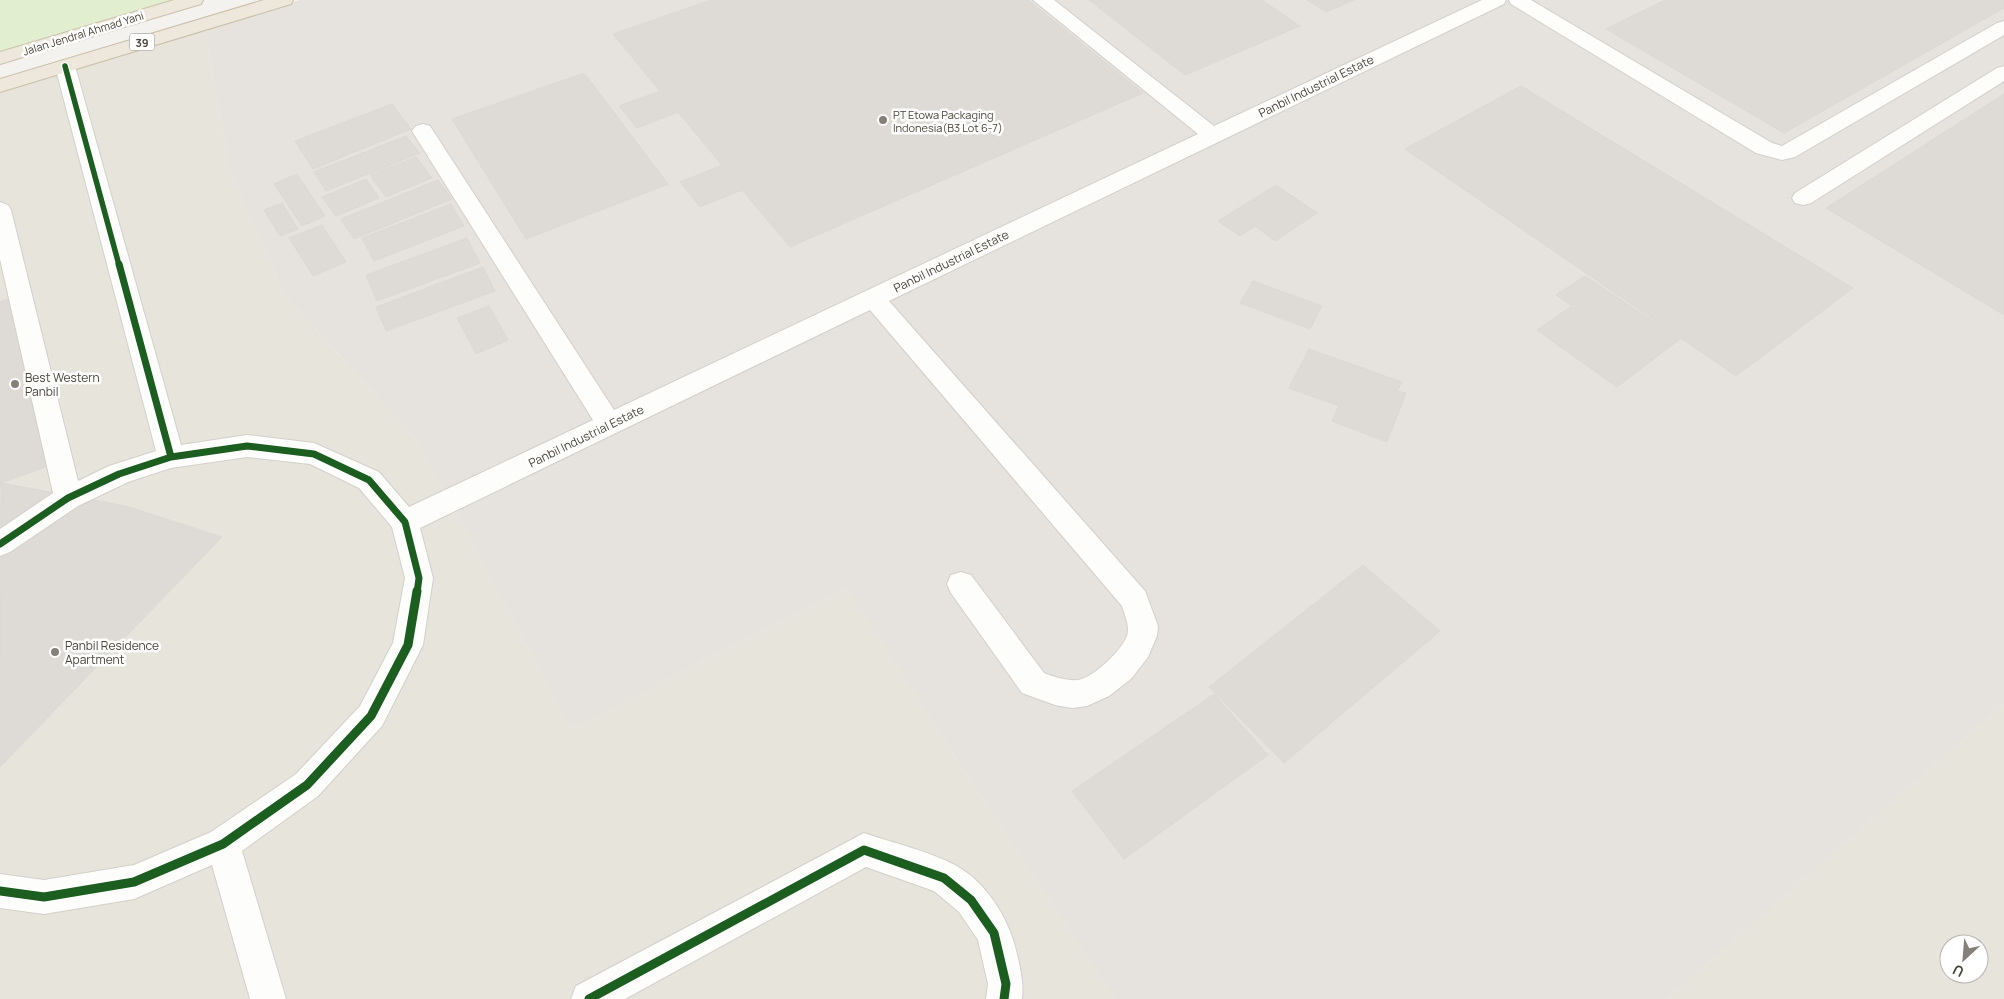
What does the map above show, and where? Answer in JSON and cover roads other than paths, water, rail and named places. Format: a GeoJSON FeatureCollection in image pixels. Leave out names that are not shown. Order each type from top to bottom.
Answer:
{"type":"FeatureCollection","features":[{"type":"Feature","properties":{"kind":"highway","name":"Jalan Jendral Ahmad Yani"},"geometry":{"type":"LineString","coordinates":[[0,58],[194,0]]}},
{"type":"Feature","properties":{"kind":"highway","name":"39"},"geometry":{"type":"LineString","coordinates":[[0,86],[284,0]]}},
{"type":"Feature","properties":{"kind":"street"},"geometry":{"type":"LineString","coordinates":[[1042,0],[1213,136]]}},
{"type":"Feature","properties":{"kind":"street","name":"Panbil Industrial Estate"},"geometry":{"type":"LineString","coordinates":[[406,522],[1497,0]]}},
{"type":"Feature","properties":{"kind":"street"},"geometry":{"type":"LineString","coordinates":[[1518,0],[1764,148],[1782,153],[1787,152],[2004,27]]}},
{"type":"Feature","properties":{"kind":"street"},"geometry":{"type":"LineString","coordinates":[[65,66],[171,457]]}},
{"type":"Feature","properties":{"kind":"street"},"geometry":{"type":"LineString","coordinates":[[1804,198],[2004,72]]}},
{"type":"Feature","properties":{"kind":"street"},"geometry":{"type":"LineString","coordinates":[[423,131],[610,425]]}},
{"type":"Feature","properties":{"kind":"street"},"geometry":{"type":"LineString","coordinates":[[0,210],[68,498]]}},
{"type":"Feature","properties":{"kind":"street"},"geometry":{"type":"LineString","coordinates":[[874,298],[1135,600],[1143,627],[1139,646],[1128,662],[1099,685],[1079,694],[1050,690],[1033,683],[961,584]]}},
{"type":"Feature","properties":{"kind":"street"},"geometry":{"type":"LineString","coordinates":[[0,544],[68,498],[119,474],[171,457],[247,446],[314,454],[369,480],[406,522],[419,578],[408,644],[370,716],[307,785],[223,844],[134,882],[44,897],[0,890]]}},
{"type":"Feature","properties":{"kind":"street"},"geometry":{"type":"LineString","coordinates":[[223,844],[268,999]]}},
{"type":"Feature","properties":{"kind":"street"},"geometry":{"type":"LineString","coordinates":[[590,999],[864,850],[944,878],[971,900],[994,933],[1006,984],[1004,999]]}},
{"type":"Feature","properties":{"kind":"place","name":"PT Etowa Packaging Indonesia(B3 Lot 6-7)"},"geometry":{"type":"Point","coordinates":[883,120]}},
{"type":"Feature","properties":{"kind":"place","name":"Best Western Panbil"},"geometry":{"type":"Point","coordinates":[15,384]}},
{"type":"Feature","properties":{"kind":"place","name":"Panbil Residence Apartment"},"geometry":{"type":"Point","coordinates":[55,652]}}]}
